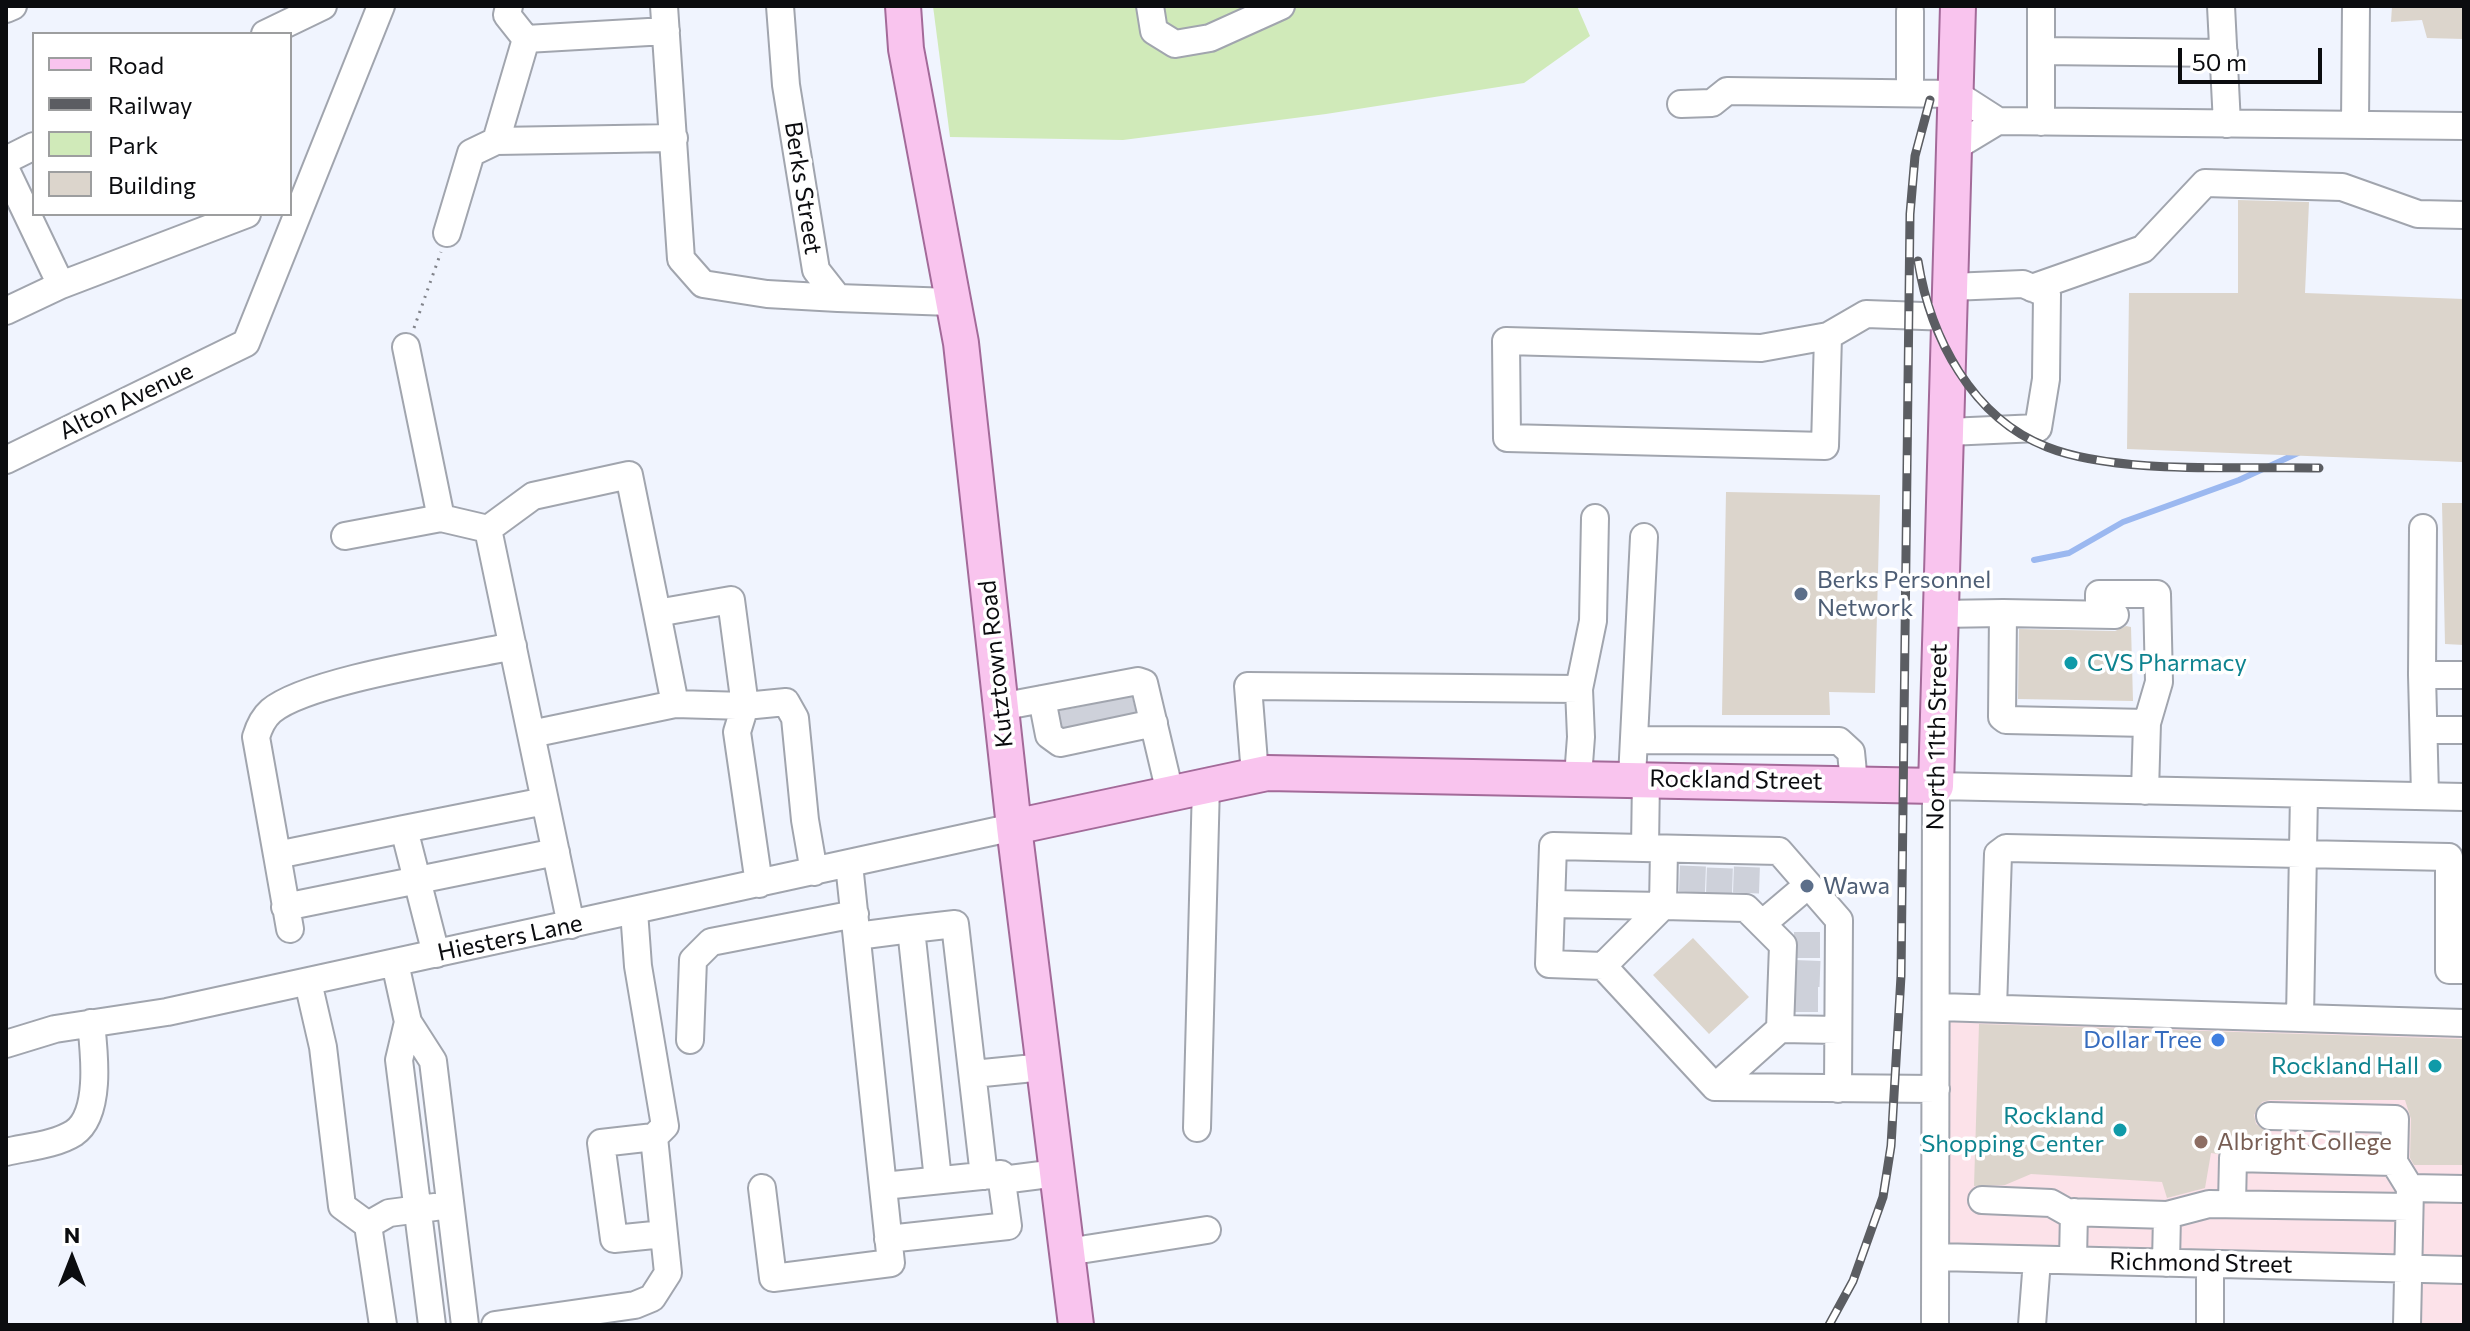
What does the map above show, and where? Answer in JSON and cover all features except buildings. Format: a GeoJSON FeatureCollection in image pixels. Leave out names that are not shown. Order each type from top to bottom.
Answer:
{"type":"FeatureCollection","features":[{"type":"Feature","properties":{"kind":"main road","name":"Kutztown Road"},"geometry":{"type":"LineString","coordinates":[[903,6],[908,62],[961,343],[1014,827],[1076,1325]]}},
{"type":"Feature","properties":{"kind":"main road","name":"North 11th Street"},"geometry":{"type":"LineString","coordinates":[[1936,786],[1958,6]]}},
{"type":"Feature","properties":{"kind":"main road","name":"Rockland Street"},"geometry":{"type":"LineString","coordinates":[[1014,827],[1255,775],[1302,772],[1936,786]]}},
{"type":"Feature","properties":{"kind":"street"},"geometry":{"type":"LineString","coordinates":[[6,9],[13,6]]}},
{"type":"Feature","properties":{"kind":"street"},"geometry":{"type":"LineString","coordinates":[[269,32],[323,6]]}},
{"type":"Feature","properties":{"kind":"street"},"geometry":{"type":"LineString","coordinates":[[299,194],[381,6]]}},
{"type":"Feature","properties":{"kind":"street"},"geometry":{"type":"LineString","coordinates":[[509,6],[507,15],[526,39]]}},
{"type":"Feature","properties":{"kind":"street","name":"Berks Street"},"geometry":{"type":"LineString","coordinates":[[780,6],[786,85],[816,270],[838,298]]}},
{"type":"Feature","properties":{"kind":"street"},"geometry":{"type":"LineString","coordinates":[[1150,6],[1154,31],[1175,44],[1210,38],[1281,6]]}},
{"type":"Feature","properties":{"kind":"street"},"geometry":{"type":"LineString","coordinates":[[2041,6],[2041,122]]}},
{"type":"Feature","properties":{"kind":"street"},"geometry":{"type":"LineString","coordinates":[[2221,6],[2227,124]]}},
{"type":"Feature","properties":{"kind":"street"},"geometry":{"type":"LineString","coordinates":[[2355,123],[2356,6]]}},
{"type":"Feature","properties":{"kind":"street"},"geometry":{"type":"LineString","coordinates":[[1910,11],[1910,93]]}},
{"type":"Feature","properties":{"kind":"street"},"geometry":{"type":"LineString","coordinates":[[526,39],[665,18],[681,259],[703,284],[767,294],[951,302]]}},
{"type":"Feature","properties":{"kind":"street"},"geometry":{"type":"LineString","coordinates":[[496,141],[526,39]]}},
{"type":"Feature","properties":{"kind":"street"},"geometry":{"type":"LineString","coordinates":[[2041,51],[2224,53]]}},
{"type":"Feature","properties":{"kind":"street"},"geometry":{"type":"LineString","coordinates":[[1681,104],[1712,103],[1727,91],[1956,94],[1998,121],[2464,126]]}},
{"type":"Feature","properties":{"kind":"street"},"geometry":{"type":"LineString","coordinates":[[1955,147],[1998,121]]}},
{"type":"Feature","properties":{"kind":"street"},"geometry":{"type":"LineString","coordinates":[[447,233],[471,153],[496,141],[673,132]]}},
{"type":"Feature","properties":{"kind":"street"},"geometry":{"type":"LineString","coordinates":[[6,160],[32,147]]}},
{"type":"Feature","properties":{"kind":"street"},"geometry":{"type":"LineString","coordinates":[[6,170],[61,285]]}},
{"type":"Feature","properties":{"kind":"street"},"geometry":{"type":"LineString","coordinates":[[2032,288],[2143,249],[2205,183],[2342,187],[2418,214],[2464,215]]}},
{"type":"Feature","properties":{"kind":"street","name":"Alton Avenue"},"geometry":{"type":"LineString","coordinates":[[292,214],[299,194]]}},
{"type":"Feature","properties":{"kind":"street"},"geometry":{"type":"LineString","coordinates":[[6,311],[61,285],[242,216]]}},
{"type":"Feature","properties":{"kind":"street","name":"Alton Avenue"},"geometry":{"type":"LineString","coordinates":[[6,460],[246,343],[291,216]]}},
{"type":"Feature","properties":{"kind":"street"},"geometry":{"type":"LineString","coordinates":[[1828,336],[1825,446],[1507,438],[1506,341],[1761,348],[1828,336],[1866,314],[1951,302],[2023,284],[2047,294],[2046,379],[2038,428],[1948,432]]}},
{"type":"Feature","properties":{"kind":"street"},"geometry":{"type":"LineString","coordinates":[[406,347],[441,518]]}},
{"type":"Feature","properties":{"kind":"street"},"geometry":{"type":"LineString","coordinates":[[345,536],[441,518],[488,529],[533,496],[629,475],[675,704]]}},
{"type":"Feature","properties":{"kind":"street"},"geometry":{"type":"LineString","coordinates":[[1578,777],[1581,737],[1579,689],[1593,621],[1595,518]]}},
{"type":"Feature","properties":{"kind":"street"},"geometry":{"type":"LineString","coordinates":[[2423,528],[2425,795]]}},
{"type":"Feature","properties":{"kind":"street"},"geometry":{"type":"LineString","coordinates":[[488,529],[571,925]]}},
{"type":"Feature","properties":{"kind":"street"},"geometry":{"type":"LineString","coordinates":[[1644,537],[1636,740],[1639,778],[1655,848],[1663,906]]}},
{"type":"Feature","properties":{"kind":"street"},"geometry":{"type":"LineString","coordinates":[[2115,615],[2099,594],[2157,594],[2159,682],[2147,723],[2145,791]]}},
{"type":"Feature","properties":{"kind":"street"},"geometry":{"type":"LineString","coordinates":[[657,613],[731,600],[745,706],[737,732],[759,884]]}},
{"type":"Feature","properties":{"kind":"street"},"geometry":{"type":"LineString","coordinates":[[2003,613],[2002,717],[2006,720],[2147,723]]}},
{"type":"Feature","properties":{"kind":"street"},"geometry":{"type":"LineString","coordinates":[[1939,614],[2158,615]]}},
{"type":"Feature","properties":{"kind":"street"},"geometry":{"type":"LineString","coordinates":[[513,646],[305,692],[270,711],[256,737],[288,918],[416,880],[556,852]]}},
{"type":"Feature","properties":{"kind":"street"},"geometry":{"type":"LineString","coordinates":[[2422,675],[2464,675]]}},
{"type":"Feature","properties":{"kind":"street"},"geometry":{"type":"LineString","coordinates":[[1088,713],[1144,683],[1170,793]]}},
{"type":"Feature","properties":{"kind":"street"},"geometry":{"type":"LineString","coordinates":[[1255,775],[1248,686],[1579,689]]}},
{"type":"Feature","properties":{"kind":"street"},"geometry":{"type":"LineString","coordinates":[[531,734],[675,704],[745,706],[786,702],[795,718],[805,820],[814,872]]}},
{"type":"Feature","properties":{"kind":"street"},"geometry":{"type":"LineString","coordinates":[[1000,707],[1088,713],[1154,723]]}},
{"type":"Feature","properties":{"kind":"street"},"geometry":{"type":"LineString","coordinates":[[2426,730],[2464,730]]}},
{"type":"Feature","properties":{"kind":"street"},"geometry":{"type":"LineString","coordinates":[[1636,740],[1839,741],[1851,752],[1854,783]]}},
{"type":"Feature","properties":{"kind":"street"},"geometry":{"type":"LineString","coordinates":[[1197,1128],[1206,785]]}},
{"type":"Feature","properties":{"kind":"street","name":"Rockland Street"},"geometry":{"type":"LineString","coordinates":[[1936,786],[2464,797]]}},
{"type":"Feature","properties":{"kind":"street","name":"North 11th Street"},"geometry":{"type":"LineString","coordinates":[[1935,1325],[1938,1007],[1936,786]]}},
{"type":"Feature","properties":{"kind":"street"},"geometry":{"type":"LineString","coordinates":[[2300,1018],[2304,794]]}},
{"type":"Feature","properties":{"kind":"street"},"geometry":{"type":"LineString","coordinates":[[277,855],[545,801]]}},
{"type":"Feature","properties":{"kind":"street","name":"Hiesters Lane"},"geometry":{"type":"LineString","coordinates":[[6,1044],[91,1023],[167,1012],[308,982],[1014,827]]}},
{"type":"Feature","properties":{"kind":"street"},"geometry":{"type":"LineString","coordinates":[[404,829],[436,954]]}},
{"type":"Feature","properties":{"kind":"street"},"geometry":{"type":"LineString","coordinates":[[1838,1089],[1838,1030],[1829,987],[1830,945],[1839,920],[1779,851],[1747,857],[1693,857],[1655,848],[1553,846],[1549,964],[1603,966],[1715,1087],[1838,1089],[1936,1089]]}},
{"type":"Feature","properties":{"kind":"street"},"geometry":{"type":"LineString","coordinates":[[1993,1008],[1998,854],[2006,848],[2449,857],[2456,931],[2449,970],[2464,970]]}},
{"type":"Feature","properties":{"kind":"street"},"geometry":{"type":"LineString","coordinates":[[762,1188],[773,1278],[891,1263],[849,864]]}},
{"type":"Feature","properties":{"kind":"street"},"geometry":{"type":"LineString","coordinates":[[1751,908],[1808,885]]}},
{"type":"Feature","properties":{"kind":"street"},"geometry":{"type":"LineString","coordinates":[[716,894],[723,939]]}},
{"type":"Feature","properties":{"kind":"street"},"geometry":{"type":"LineString","coordinates":[[1551,904],[1663,906],[1692,899],[1719,900],[1751,908],[1788,945],[1787,986],[1780,1029],[1715,1087]]}},
{"type":"Feature","properties":{"kind":"street"},"geometry":{"type":"LineString","coordinates":[[1603,966],[1663,906]]}},
{"type":"Feature","properties":{"kind":"street"},"geometry":{"type":"LineString","coordinates":[[634,911],[638,966],[665,1126],[654,1137],[601,1143],[614,1239],[664,1234]]}},
{"type":"Feature","properties":{"kind":"street"},"geometry":{"type":"LineString","coordinates":[[690,1040],[693,960],[711,942],[856,925],[911,929],[955,924],[973,1074],[993,1178],[1008,1226],[888,1239]]}},
{"type":"Feature","properties":{"kind":"street"},"geometry":{"type":"LineString","coordinates":[[911,929],[938,1180]]}},
{"type":"Feature","properties":{"kind":"street"},"geometry":{"type":"LineString","coordinates":[[395,963],[408,1022],[433,1061],[465,1325]]}},
{"type":"Feature","properties":{"kind":"street"},"geometry":{"type":"LineString","coordinates":[[308,982],[323,1047],[342,1206],[368,1225],[383,1325]]}},
{"type":"Feature","properties":{"kind":"street"},"geometry":{"type":"LineString","coordinates":[[1938,1007],[2464,1023]]}},
{"type":"Feature","properties":{"kind":"street"},"geometry":{"type":"LineString","coordinates":[[408,1022],[399,1060],[432,1325]]}},
{"type":"Feature","properties":{"kind":"street"},"geometry":{"type":"LineString","coordinates":[[6,1152],[75,1132],[84,1121],[95,1084],[91,1023]]}},
{"type":"Feature","properties":{"kind":"street"},"geometry":{"type":"LineString","coordinates":[[1780,1029],[1838,1030]]}},
{"type":"Feature","properties":{"kind":"street"},"geometry":{"type":"LineString","coordinates":[[973,1074],[1044,1067]]}},
{"type":"Feature","properties":{"kind":"street"},"geometry":{"type":"LineString","coordinates":[[2270,1116],[2395,1119],[2394,1162],[2410,1198],[2407,1325]]}},
{"type":"Feature","properties":{"kind":"street"},"geometry":{"type":"LineString","coordinates":[[495,1325],[635,1305],[652,1298],[668,1273],[654,1137]]}},
{"type":"Feature","properties":{"kind":"street"},"geometry":{"type":"LineString","coordinates":[[2232,1204],[2233,1158],[2394,1162]]}},
{"type":"Feature","properties":{"kind":"street"},"geometry":{"type":"LineString","coordinates":[[883,1186],[1057,1173]]}},
{"type":"Feature","properties":{"kind":"street"},"geometry":{"type":"LineString","coordinates":[[1982,1200],[2051,1203],[2074,1212],[2167,1215],[2209,1204],[2410,1198],[2464,1189]]}},
{"type":"Feature","properties":{"kind":"street"},"geometry":{"type":"LineString","coordinates":[[368,1225],[389,1213],[450,1205]]}},
{"type":"Feature","properties":{"kind":"street"},"geometry":{"type":"LineString","coordinates":[[2073,1260],[2074,1212]]}},
{"type":"Feature","properties":{"kind":"street"},"geometry":{"type":"LineString","coordinates":[[2166,1263],[2167,1215]]}},
{"type":"Feature","properties":{"kind":"street"},"geometry":{"type":"LineString","coordinates":[[1067,1252],[1207,1230]]}},
{"type":"Feature","properties":{"kind":"street","name":"Richmond Street"},"geometry":{"type":"LineString","coordinates":[[1937,1257],[2464,1270]]}},
{"type":"Feature","properties":{"kind":"street"},"geometry":{"type":"LineString","coordinates":[[2032,1325],[2037,1260]]}},
{"type":"Feature","properties":{"kind":"street"},"geometry":{"type":"LineString","coordinates":[[2210,1264],[2210,1325]]}},
{"type":"Feature","properties":{"kind":"path"},"geometry":{"type":"LineString","coordinates":[[406,347],[447,233]]}},
{"type":"Feature","properties":{"kind":"shaded area","name":"Albright College"},"geometry":{"type":"Polygon","coordinates":[[[1938,1007],[2464,1027],[2464,1325],[2407,1325],[2408,1269],[1937,1257],[1938,1007]]]}},
{"type":"Feature","properties":{"kind":"green space"},"geometry":{"type":"Polygon","coordinates":[[[933,6],[1577,6],[1590,36],[1524,83],[1326,114],[1123,140],[950,137],[933,6]]]}},
{"type":"Feature","properties":{"kind":"waterway"},"geometry":{"type":"LineString","coordinates":[[2034,560],[2069,553],[2123,522],[2239,480],[2298,453]]}},
{"type":"Feature","properties":{"kind":"tunnel"},"geometry":{"type":"LineString","coordinates":[[1119,698],[1124,718]]}},
{"type":"Feature","properties":{"kind":"tunnel"},"geometry":{"type":"LineString","coordinates":[[1100,702],[1104,722]]}},
{"type":"Feature","properties":{"kind":"tunnel"},"geometry":{"type":"LineString","coordinates":[[1079,707],[1083,726]]}},
{"type":"Feature","properties":{"kind":"tunnel"},"geometry":{"type":"LineString","coordinates":[[1058,711],[1062,732]]}},
{"type":"Feature","properties":{"kind":"tunnel"},"geometry":{"type":"LineString","coordinates":[[1692,892],[1693,864]]}},
{"type":"Feature","properties":{"kind":"tunnel"},"geometry":{"type":"LineString","coordinates":[[1719,894],[1720,864]]}},
{"type":"Feature","properties":{"kind":"tunnel"},"geometry":{"type":"LineString","coordinates":[[1746,893],[1747,864]]}},
{"type":"Feature","properties":{"kind":"tunnel"},"geometry":{"type":"LineString","coordinates":[[1794,945],[1821,945]]}},
{"type":"Feature","properties":{"kind":"tunnel"},"geometry":{"type":"LineString","coordinates":[[1794,973],[1820,974]]}},
{"type":"Feature","properties":{"kind":"tunnel"},"geometry":{"type":"LineString","coordinates":[[1792,999],[1819,999]]}},
{"type":"Feature","properties":{"kind":"railway"},"geometry":{"type":"LineString","coordinates":[[1829,1325],[1853,1281],[1883,1197],[1891,1146],[1901,976],[1910,214],[1915,156],[1930,100]]}},
{"type":"Feature","properties":{"kind":"railway"},"geometry":{"type":"LineString","coordinates":[[1918,261],[1933,318],[1959,372],[1976,395],[2020,434],[2047,447],[2108,462],[2180,467],[2319,468]]}},
{"type":"Feature","properties":{"kind":"place","name":"Berks Personnel Network"},"geometry":{"type":"Point","coordinates":[1801,594]}},
{"type":"Feature","properties":{"kind":"place","name":"CVS Pharmacy"},"geometry":{"type":"Point","coordinates":[2071,663]}},
{"type":"Feature","properties":{"kind":"place","name":"Wawa"},"geometry":{"type":"Point","coordinates":[1807,886]}},
{"type":"Feature","properties":{"kind":"place","name":"Dollar Tree"},"geometry":{"type":"Point","coordinates":[2218,1040]}},
{"type":"Feature","properties":{"kind":"place","name":"Rockland Hall"},"geometry":{"type":"Point","coordinates":[2435,1066]}},
{"type":"Feature","properties":{"kind":"place","name":"Rockland Shopping Center"},"geometry":{"type":"Point","coordinates":[2120,1130]}},
{"type":"Feature","properties":{"kind":"place","name":"Albright College"},"geometry":{"type":"Point","coordinates":[2201,1142]}}]}
